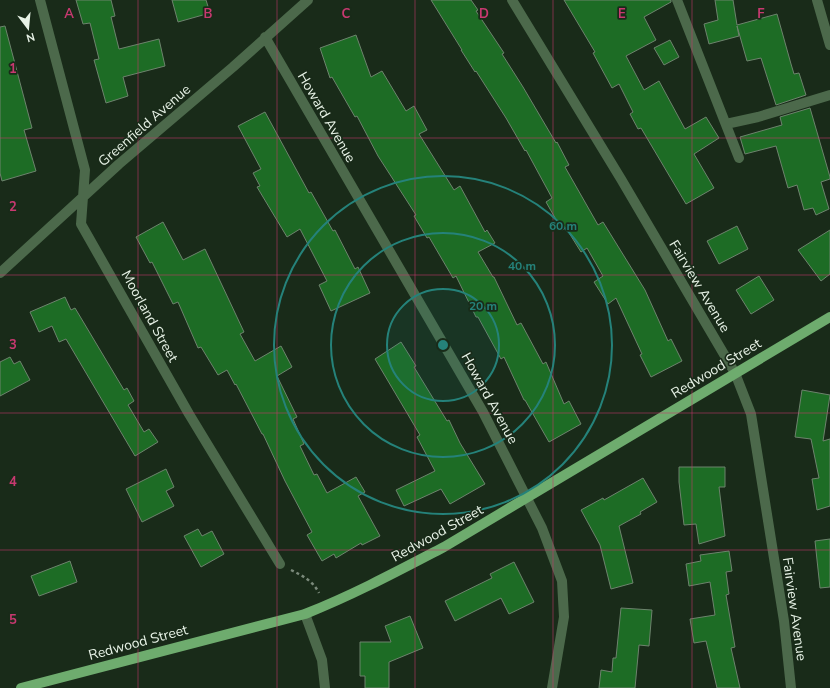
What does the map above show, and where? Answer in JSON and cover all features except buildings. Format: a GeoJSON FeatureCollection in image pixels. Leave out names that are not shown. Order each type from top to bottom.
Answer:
{"type":"FeatureCollection","features":[{"type":"Feature","properties":{"kind":"main road","name":"Redwood Street"},"geometry":{"type":"LineString","coordinates":[[21,688],[305,614],[327,605],[390,576],[437,550],[830,317]]}},
{"type":"Feature","properties":{"kind":"street","name":"Moorland Street"},"geometry":{"type":"LineString","coordinates":[[40,0],[84,170],[81,224],[189,414],[280,564]]}},
{"type":"Feature","properties":{"kind":"street","name":"Greenfield Avenue"},"geometry":{"type":"LineString","coordinates":[[0,273],[83,197],[308,0]]}},
{"type":"Feature","properties":{"kind":"street","name":"Fairview Avenue"},"geometry":{"type":"LineString","coordinates":[[512,0],[621,179],[735,373],[751,414],[784,621],[791,688]]}},
{"type":"Feature","properties":{"kind":"street"},"geometry":{"type":"LineString","coordinates":[[677,0],[739,158]]}},
{"type":"Feature","properties":{"kind":"street"},"geometry":{"type":"LineString","coordinates":[[818,0],[830,44]]}},
{"type":"Feature","properties":{"kind":"street","name":"Howard Avenue"},"geometry":{"type":"LineString","coordinates":[[265,37],[483,412],[542,528],[562,581],[564,616],[552,688]]}},
{"type":"Feature","properties":{"kind":"street"},"geometry":{"type":"LineString","coordinates":[[726,124],[758,117],[830,95]]}},
{"type":"Feature","properties":{"kind":"street"},"geometry":{"type":"LineString","coordinates":[[305,614],[322,660],[325,688]]}},
{"type":"Feature","properties":{"kind":"path"},"geometry":{"type":"LineString","coordinates":[[280,564],[305,577],[315,586],[327,605]]}}]}
